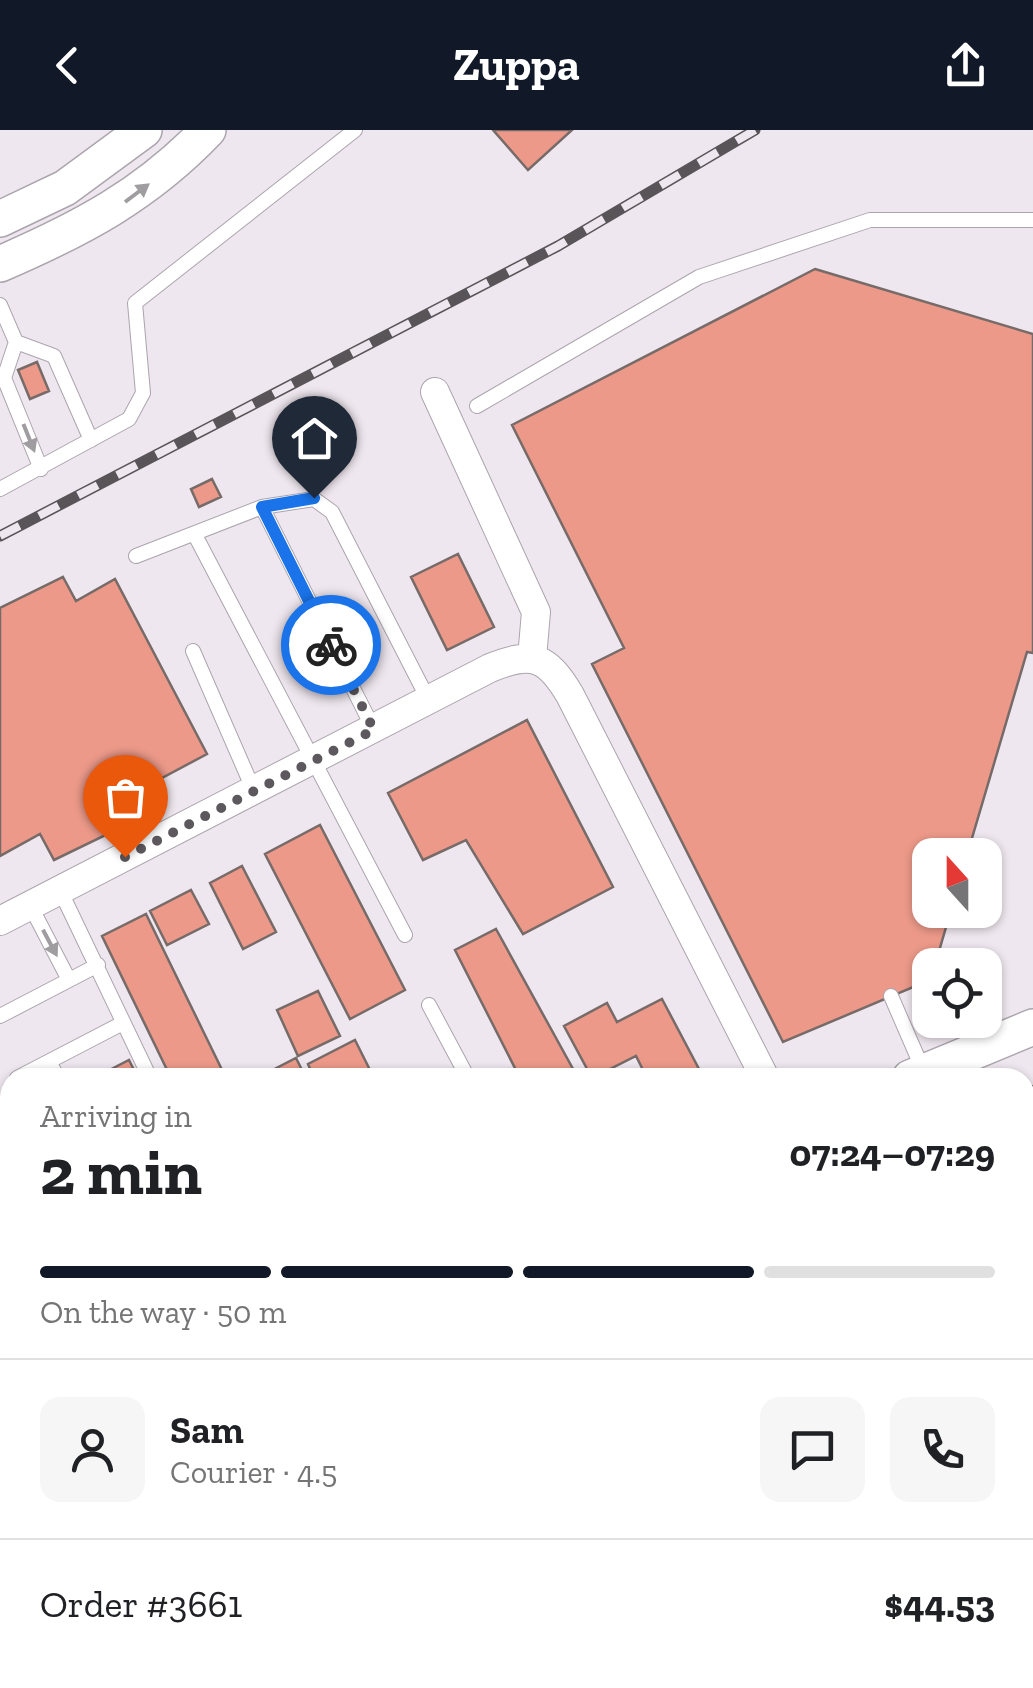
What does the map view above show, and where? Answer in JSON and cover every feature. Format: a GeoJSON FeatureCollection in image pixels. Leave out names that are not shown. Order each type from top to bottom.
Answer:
{"type":"FeatureCollection","features":[{"type":"Feature","properties":{"kind":"street"},"geometry":{"type":"LineString","coordinates":[[0,219],[37,203],[100,165],[144,130]]}},
{"type":"Feature","properties":{"kind":"street"},"geometry":{"type":"LineString","coordinates":[[0,264],[123,204],[162,175],[208,130]]}},
{"type":"Feature","properties":{"kind":"street"},"geometry":{"type":"LineString","coordinates":[[434,392],[536,612],[527,658]]}},
{"type":"Feature","properties":{"kind":"street"},"geometry":{"type":"LineString","coordinates":[[0,921],[490,668],[527,658],[556,672],[570,695],[760,1068]]}},
{"type":"Feature","properties":{"kind":"street"},"geometry":{"type":"LineString","coordinates":[[934,1068],[1033,1027]]}},
{"type":"Feature","properties":{"kind":"lane"},"geometry":{"type":"LineString","coordinates":[[0,489],[128,419],[144,393],[135,302],[354,130]]}},
{"type":"Feature","properties":{"kind":"lane"},"geometry":{"type":"LineString","coordinates":[[476,406],[700,277],[870,220],[1033,220]]}},
{"type":"Feature","properties":{"kind":"lane"},"geometry":{"type":"LineString","coordinates":[[0,306],[16,342],[4,378],[41,469]]}},
{"type":"Feature","properties":{"kind":"lane"},"geometry":{"type":"LineString","coordinates":[[16,342],[54,356],[91,440]]}},
{"type":"Feature","properties":{"kind":"lane"},"geometry":{"type":"LineString","coordinates":[[136,556],[262,507],[314,498],[332,512],[430,702]]}},
{"type":"Feature","properties":{"kind":"lane"},"geometry":{"type":"LineString","coordinates":[[262,507],[374,730]]}},
{"type":"Feature","properties":{"kind":"lane"},"geometry":{"type":"LineString","coordinates":[[195,535],[405,935]]}},
{"type":"Feature","properties":{"kind":"lane"},"geometry":{"type":"LineString","coordinates":[[193,651],[254,791]]}},
{"type":"Feature","properties":{"kind":"lane"},"geometry":{"type":"LineString","coordinates":[[60,890],[145,1068]]}},
{"type":"Feature","properties":{"kind":"lane"},"geometry":{"type":"LineString","coordinates":[[30,906],[70,980]]}},
{"type":"Feature","properties":{"kind":"lane"},"geometry":{"type":"LineString","coordinates":[[0,1016],[98,965]]}},
{"type":"Feature","properties":{"kind":"lane"},"geometry":{"type":"LineString","coordinates":[[890,996],[915,1068]]}},
{"type":"Feature","properties":{"kind":"lane"},"geometry":{"type":"LineString","coordinates":[[429,1005],[463,1068]]}},
{"type":"Feature","properties":{"kind":"lane"},"geometry":{"type":"LineString","coordinates":[[44,1068],[123,1023]]}},
{"type":"Feature","properties":{"kind":"building"},"geometry":{"type":"Polygon","coordinates":[[[493,130],[572,130],[528,170],[493,130]]]}},
{"type":"Feature","properties":{"kind":"building"},"geometry":{"type":"Polygon","coordinates":[[[815,269],[1033,334],[1033,653],[1027,652],[972,838],[912,838],[912,928],[946,928],[940,948],[912,948],[912,988],[783,1042],[592,664],[624,648],[512,425],[815,269]]]}},
{"type":"Feature","properties":{"kind":"building"},"geometry":{"type":"Polygon","coordinates":[[[37,362],[49,391],[30,399],[18,370],[37,362]]]}},
{"type":"Feature","properties":{"kind":"building"},"geometry":{"type":"Polygon","coordinates":[[[212,479],[221,497],[199,507],[191,489],[212,479]]]}},
{"type":"Feature","properties":{"kind":"building"},"geometry":{"type":"Polygon","coordinates":[[[458,554],[494,627],[447,650],[411,577],[458,554]]]}},
{"type":"Feature","properties":{"kind":"building"},"geometry":{"type":"Polygon","coordinates":[[[63,577],[76,601],[115,579],[207,754],[102,810],[112,832],[54,860],[40,834],[0,856],[0,608],[63,577]]]}},
{"type":"Feature","properties":{"kind":"building"},"geometry":{"type":"Polygon","coordinates":[[[527,720],[613,887],[523,934],[466,840],[423,860],[388,793],[527,720]]]}},
{"type":"Feature","properties":{"kind":"building"},"geometry":{"type":"Polygon","coordinates":[[[320,825],[405,990],[350,1019],[265,854],[320,825]]]}},
{"type":"Feature","properties":{"kind":"building"},"geometry":{"type":"Polygon","coordinates":[[[242,866],[276,932],[243,949],[210,883],[242,866]]]}},
{"type":"Feature","properties":{"kind":"building"},"geometry":{"type":"Polygon","coordinates":[[[191,890],[209,924],[167,945],[150,911],[191,890]]]}},
{"type":"Feature","properties":{"kind":"building"},"geometry":{"type":"Polygon","coordinates":[[[146,914],[221,1068],[166,1068],[102,936],[146,914]]]}},
{"type":"Feature","properties":{"kind":"building"},"geometry":{"type":"Polygon","coordinates":[[[496,929],[572,1068],[515,1068],[455,950],[496,929]]]}},
{"type":"Feature","properties":{"kind":"building"},"geometry":{"type":"Polygon","coordinates":[[[318,991],[340,1036],[298,1056],[277,1010],[318,991]]]}},
{"type":"Feature","properties":{"kind":"building"},"geometry":{"type":"Polygon","coordinates":[[[662,999],[698,1068],[642,1068],[636,1056],[612,1068],[587,1068],[564,1026],[607,1003],[617,1022],[662,999]]]}},
{"type":"Feature","properties":{"kind":"building"},"geometry":{"type":"Polygon","coordinates":[[[355,1040],[369,1068],[310,1068],[308,1064],[355,1040]]]}},
{"type":"Feature","properties":{"kind":"building"},"geometry":{"type":"Polygon","coordinates":[[[296,1058],[301,1068],[276,1068],[296,1058]]]}},
{"type":"Feature","properties":{"kind":"building"},"geometry":{"type":"Polygon","coordinates":[[[129,1060],[133,1068],[113,1068],[129,1060]]]}},
{"type":"Feature","properties":{"kind":"railway"},"geometry":{"type":"LineString","coordinates":[[0,536],[558,246],[755,130]]}},
{"type":"Feature","properties":{"kind":"way so far"},"geometry":{"type":"LineString","coordinates":[[125,857],[374,730],[331,645]]}},
{"type":"Feature","properties":{"kind":"route"},"geometry":{"type":"LineString","coordinates":[[314,498],[262,507],[331,645]]}}]}
